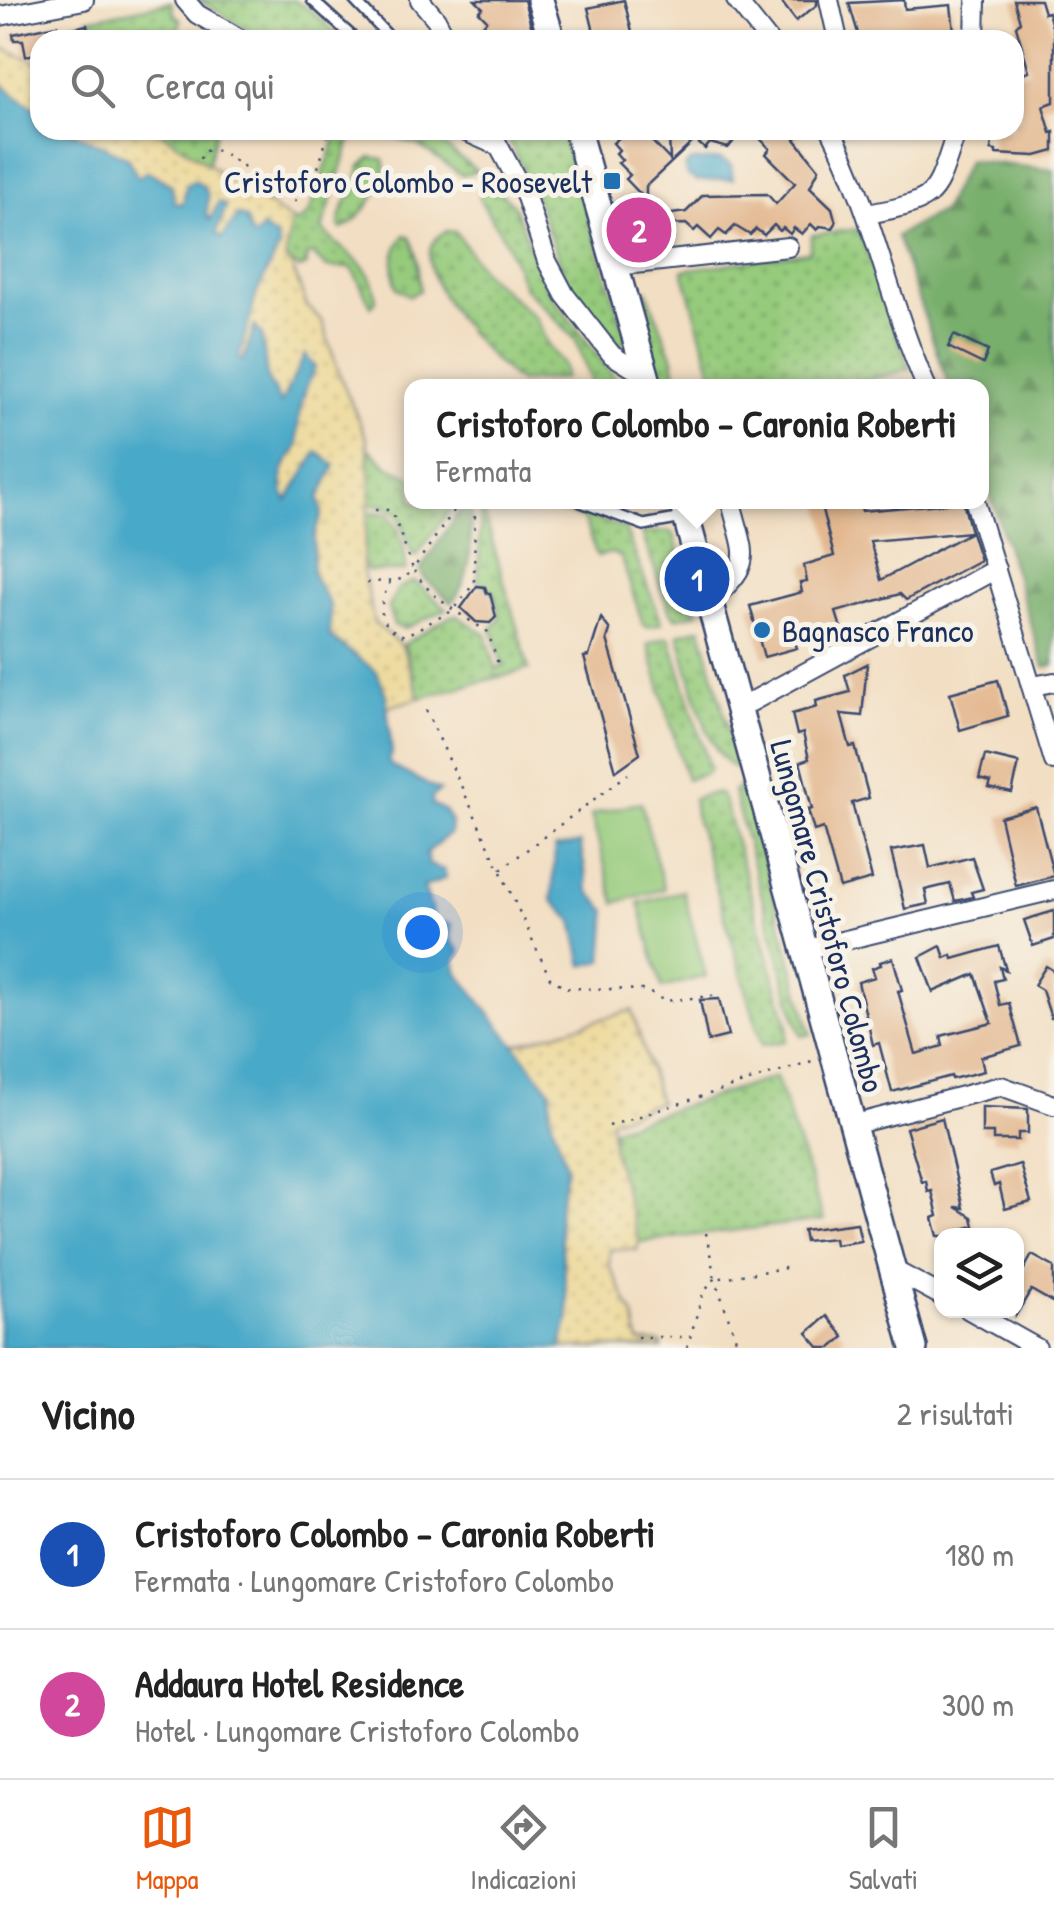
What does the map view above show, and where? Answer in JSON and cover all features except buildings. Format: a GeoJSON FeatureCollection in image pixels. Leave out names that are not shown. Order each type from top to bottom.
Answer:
{"type":"FeatureCollection","features":[{"type":"Feature","properties":{"kind":"main road"},"geometry":{"type":"LineString","coordinates":[[540,0],[549,30]]}},
{"type":"Feature","properties":{"kind":"main road"},"geometry":{"type":"LineString","coordinates":[[581,140],[647,379]]}},
{"type":"Feature","properties":{"kind":"main road","name":"Lungomare Cristoforo Colombo"},"geometry":{"type":"LineString","coordinates":[[684,509],[914,1348]]}},
{"type":"Feature","properties":{"kind":"street"},"geometry":{"type":"LineString","coordinates":[[0,16],[84,0]]}},
{"type":"Feature","properties":{"kind":"street"},"geometry":{"type":"LineString","coordinates":[[185,0],[197,14],[225,30]]}},
{"type":"Feature","properties":{"kind":"street"},"geometry":{"type":"LineString","coordinates":[[420,0],[442,30]]}},
{"type":"Feature","properties":{"kind":"street"},"geometry":{"type":"LineString","coordinates":[[736,0],[760,30]]}},
{"type":"Feature","properties":{"kind":"street"},"geometry":{"type":"LineString","coordinates":[[830,0],[836,30]]}},
{"type":"Feature","properties":{"kind":"street"},"geometry":{"type":"LineString","coordinates":[[976,0],[976,30]]}},
{"type":"Feature","properties":{"kind":"street"},"geometry":{"type":"LineString","coordinates":[[495,140],[526,197],[547,260],[564,295],[612,355],[644,379]]}},
{"type":"Feature","properties":{"kind":"street"},"geometry":{"type":"LineString","coordinates":[[835,140],[868,214],[892,295],[923,379]]}},
{"type":"Feature","properties":{"kind":"street"},"geometry":{"type":"LineString","coordinates":[[868,214],[925,200],[937,187],[954,140]]}},
{"type":"Feature","properties":{"kind":"street"},"geometry":{"type":"LineString","coordinates":[[616,266],[788,247]]}},
{"type":"Feature","properties":{"kind":"street"},"geometry":{"type":"LineString","coordinates":[[709,602],[741,572],[745,561],[734,509]]}},
{"type":"Feature","properties":{"kind":"street"},"geometry":{"type":"LineString","coordinates":[[976,509],[1054,761]]}},
{"type":"Feature","properties":{"kind":"street"},"geometry":{"type":"LineString","coordinates":[[738,709],[996,570]]}},
{"type":"Feature","properties":{"kind":"street"},"geometry":{"type":"LineString","coordinates":[[1033,686],[1054,682]]}},
{"type":"Feature","properties":{"kind":"street"},"geometry":{"type":"LineString","coordinates":[[804,950],[1054,890]]}},
{"type":"Feature","properties":{"kind":"street"},"geometry":{"type":"LineString","coordinates":[[852,1125],[1001,1086],[1054,1104]]}},
{"type":"Feature","properties":{"kind":"street"},"geometry":{"type":"LineString","coordinates":[[892,1268],[934,1292]]}},
{"type":"Feature","properties":{"kind":"street"},"geometry":{"type":"LineString","coordinates":[[983,1318],[1037,1348]]}},
{"type":"Feature","properties":{"kind":"lane"},"geometry":{"type":"LineString","coordinates":[[312,0],[345,30]]}},
{"type":"Feature","properties":{"kind":"lane"},"geometry":{"type":"LineString","coordinates":[[354,0],[382,30]]}},
{"type":"Feature","properties":{"kind":"lane"},"geometry":{"type":"LineString","coordinates":[[600,509],[644,525],[684,509]]}},
{"type":"Feature","properties":{"kind":"path"},"geometry":{"type":"LineString","coordinates":[[200,158],[202,152],[211,149],[222,152],[295,201],[309,187],[326,140]]}},
{"type":"Feature","properties":{"kind":"path"},"geometry":{"type":"LineString","coordinates":[[368,584],[404,579],[455,509]]}},
{"type":"Feature","properties":{"kind":"path"},"geometry":{"type":"LineString","coordinates":[[390,582],[380,611],[381,619],[394,632],[404,636],[454,610],[474,583],[475,509]]}},
{"type":"Feature","properties":{"kind":"path"},"geometry":{"type":"LineString","coordinates":[[368,510],[388,510],[394,514],[420,581],[488,632],[499,667]]}},
{"type":"Feature","properties":{"kind":"path"},"geometry":{"type":"LineString","coordinates":[[426,710],[550,978],[567,988],[645,990],[665,1001],[719,995]]}},
{"type":"Feature","properties":{"kind":"path"},"geometry":{"type":"LineString","coordinates":[[500,870],[628,774]]}},
{"type":"Feature","properties":{"kind":"path"},"geometry":{"type":"LineString","coordinates":[[609,1126],[818,1059]]}},
{"type":"Feature","properties":{"kind":"path"},"geometry":{"type":"LineString","coordinates":[[706,1233],[714,1279],[739,1348]]}},
{"type":"Feature","properties":{"kind":"path"},"geometry":{"type":"LineString","coordinates":[[687,1348],[703,1293],[714,1279],[786,1268]]}},
{"type":"Feature","properties":{"kind":"path"},"geometry":{"type":"LineString","coordinates":[[637,1336],[690,1337]]}},
{"type":"Feature","properties":{"kind":"green space"},"geometry":{"type":"Polygon","coordinates":[[[199,0],[293,0],[333,30],[248,30],[199,0]]]}},
{"type":"Feature","properties":{"kind":"green space"},"geometry":{"type":"Polygon","coordinates":[[[171,2],[174,14],[181,20],[178,30],[92,30],[88,19],[171,2]]]}},
{"type":"Feature","properties":{"kind":"green space"},"geometry":{"type":"Polygon","coordinates":[[[172,140],[214,140],[208,164],[172,140]]]}},
{"type":"Feature","properties":{"kind":"green space"},"geometry":{"type":"Polygon","coordinates":[[[335,140],[351,140],[322,229],[370,277],[376,301],[371,306],[352,268],[326,267],[312,254],[306,255],[307,265],[300,269],[285,259],[291,220],[299,222],[309,213],[335,140]]]}},
{"type":"Feature","properties":{"kind":"green space"},"geometry":{"type":"Polygon","coordinates":[[[402,140],[437,140],[477,171],[462,175],[418,145],[402,140]]]}},
{"type":"Feature","properties":{"kind":"green space"},"geometry":{"type":"Polygon","coordinates":[[[509,140],[564,140],[627,340],[620,345],[611,340],[568,284],[534,193],[509,140]]]}},
{"type":"Feature","properties":{"kind":"green space"},"geometry":{"type":"Polygon","coordinates":[[[371,157],[384,159],[379,188],[365,209],[342,229],[340,219],[360,167],[371,157]]]}},
{"type":"Feature","properties":{"kind":"green space"},"geometry":{"type":"Polygon","coordinates":[[[968,160],[1054,170],[1054,665],[1044,667],[989,490],[989,379],[947,379],[896,236],[942,211],[968,160]]]}},
{"type":"Feature","properties":{"kind":"green space"},"geometry":{"type":"Polygon","coordinates":[[[487,181],[513,204],[548,291],[616,379],[590,379],[576,340],[524,287],[506,242],[480,200],[487,181]]]}},
{"type":"Feature","properties":{"kind":"green space"},"geometry":{"type":"Polygon","coordinates":[[[858,229],[910,369],[872,379],[714,379],[683,270],[809,252],[812,235],[858,229]]]}},
{"type":"Feature","properties":{"kind":"green space"},"geometry":{"type":"Polygon","coordinates":[[[447,231],[456,232],[483,272],[536,318],[548,345],[564,365],[565,378],[516,379],[488,354],[451,309],[437,285],[430,263],[432,244],[447,231]]]}},
{"type":"Feature","properties":{"kind":"green space"},"geometry":{"type":"Polygon","coordinates":[[[405,235],[415,249],[420,290],[410,296],[397,288],[394,274],[395,254],[405,235]]]}},
{"type":"Feature","properties":{"kind":"green space"},"geometry":{"type":"Polygon","coordinates":[[[647,291],[673,358],[677,379],[659,379],[636,299],[647,291]]]}},
{"type":"Feature","properties":{"kind":"green space"},"geometry":{"type":"Polygon","coordinates":[[[369,449],[389,467],[404,474],[404,509],[450,509],[416,557],[398,513],[382,505],[369,505],[369,449]]]}},
{"type":"Feature","properties":{"kind":"green space"},"geometry":{"type":"Polygon","coordinates":[[[460,509],[471,509],[470,557],[465,580],[452,603],[420,570],[460,509]]]}},
{"type":"Feature","properties":{"kind":"green space"},"geometry":{"type":"Polygon","coordinates":[[[483,509],[529,669],[420,698],[404,644],[451,616],[456,615],[486,634],[496,669],[503,667],[492,628],[500,619],[493,590],[478,583],[483,509]]]}},
{"type":"Feature","properties":{"kind":"green space"},"geometry":{"type":"Polygon","coordinates":[[[550,509],[589,509],[593,517],[625,529],[662,623],[647,627],[643,624],[621,557],[612,553],[597,556],[583,518],[550,509]]]}},
{"type":"Feature","properties":{"kind":"green space"},"geometry":{"type":"Polygon","coordinates":[[[368,513],[389,514],[396,527],[404,549],[405,571],[368,571],[362,567],[368,513]]]}},
{"type":"Feature","properties":{"kind":"green space"},"geometry":{"type":"Polygon","coordinates":[[[642,533],[674,534],[697,613],[676,618],[669,610],[642,533]]]}},
{"type":"Feature","properties":{"kind":"green space"},"geometry":{"type":"Polygon","coordinates":[[[414,581],[447,609],[404,629],[394,625],[388,608],[398,589],[414,581]]]}},
{"type":"Feature","properties":{"kind":"green space"},"geometry":{"type":"Polygon","coordinates":[[[701,628],[739,769],[727,763],[708,733],[679,638],[679,634],[701,628]]]}},
{"type":"Feature","properties":{"kind":"green space"},"geometry":{"type":"Polygon","coordinates":[[[670,638],[710,769],[706,774],[686,779],[648,644],[670,638]]]}},
{"type":"Feature","properties":{"kind":"green space"},"geometry":{"type":"Polygon","coordinates":[[[743,784],[811,1034],[802,1036],[796,1020],[733,792],[743,784]]]}},
{"type":"Feature","properties":{"kind":"green space"},"geometry":{"type":"Polygon","coordinates":[[[716,792],[725,804],[788,1025],[786,1041],[762,1045],[695,815],[693,799],[716,792]]]}},
{"type":"Feature","properties":{"kind":"green space"},"geometry":{"type":"Polygon","coordinates":[[[641,802],[664,889],[615,903],[591,815],[641,802]]]}},
{"type":"Feature","properties":{"kind":"green space"},"geometry":{"type":"Polygon","coordinates":[[[683,891],[706,976],[662,988],[639,903],[683,891]]]}},
{"type":"Feature","properties":{"kind":"green space"},"geometry":{"type":"Polygon","coordinates":[[[776,1077],[824,1220],[639,1242],[612,1147],[613,1128],[776,1077]]]}},
{"type":"Feature","properties":{"kind":"sand"},"geometry":{"type":"Polygon","coordinates":[[[0,47],[30,59],[30,105],[0,84],[0,47]]]}},
{"type":"Feature","properties":{"kind":"sand"},"geometry":{"type":"Polygon","coordinates":[[[90,140],[172,140],[291,220],[285,259],[292,266],[307,306],[322,321],[367,440],[371,488],[362,567],[374,623],[402,646],[420,698],[388,707],[377,672],[330,637],[330,605],[312,574],[314,536],[322,514],[319,498],[286,502],[283,472],[298,446],[301,405],[315,367],[281,404],[267,378],[262,335],[254,327],[243,362],[238,360],[257,292],[279,248],[250,236],[248,223],[223,239],[216,233],[223,218],[219,203],[211,221],[206,215],[207,192],[201,185],[196,181],[184,193],[184,204],[174,202],[172,185],[148,172],[138,178],[127,157],[90,140]]]}},
{"type":"Feature","properties":{"kind":"sand"},"geometry":{"type":"Polygon","coordinates":[[[632,1010],[659,1102],[610,1120],[612,1147],[639,1242],[637,1250],[610,1249],[609,1265],[634,1316],[639,1342],[661,1343],[662,1348],[561,1348],[569,1317],[558,1214],[567,1166],[550,1115],[551,1091],[514,1045],[632,1010]]]}},
{"type":"Feature","properties":{"kind":"water"},"geometry":{"type":"Polygon","coordinates":[[[0,84],[30,105],[30,140],[90,140],[127,158],[138,177],[148,171],[172,186],[174,202],[183,204],[187,183],[196,181],[207,192],[206,215],[210,220],[219,202],[226,206],[216,233],[222,238],[238,215],[246,219],[251,235],[262,228],[277,238],[279,248],[257,292],[239,359],[243,361],[255,326],[262,335],[267,378],[281,403],[305,354],[315,367],[301,405],[298,446],[285,466],[282,485],[287,501],[317,452],[335,465],[319,498],[322,514],[314,536],[312,573],[330,605],[330,637],[377,672],[386,695],[392,754],[388,761],[440,791],[432,797],[432,805],[444,810],[451,822],[450,833],[426,853],[429,865],[444,870],[446,878],[424,887],[435,921],[451,924],[451,941],[460,951],[455,960],[458,973],[551,1091],[550,1115],[567,1166],[558,1214],[569,1317],[561,1348],[0,1348],[0,84]]]}},
{"type":"Feature","properties":{"kind":"water"},"geometry":{"type":"Polygon","coordinates":[[[721,159],[731,165],[733,179],[696,181],[686,174],[685,167],[691,161],[721,159]]]}},
{"type":"Feature","properties":{"kind":"water"},"geometry":{"type":"Polygon","coordinates":[[[580,843],[589,891],[607,911],[603,961],[583,966],[573,921],[552,900],[555,848],[580,843]]]}},
{"type":"Feature","properties":{"kind":"place","name":"Cristoforo Colombo - Roosevelt"},"geometry":{"type":"Point","coordinates":[612,181]}},
{"type":"Feature","properties":{"kind":"place","name":"Addaura Hotel Residence"},"geometry":{"type":"Point","coordinates":[639,230]}},
{"type":"Feature","properties":{"kind":"place","name":"Cristoforo Colombo - Caronia Roberti"},"geometry":{"type":"Point","coordinates":[697,579]}},
{"type":"Feature","properties":{"kind":"place","name":"Bagnasco Franco"},"geometry":{"type":"Point","coordinates":[762,630]}}]}
